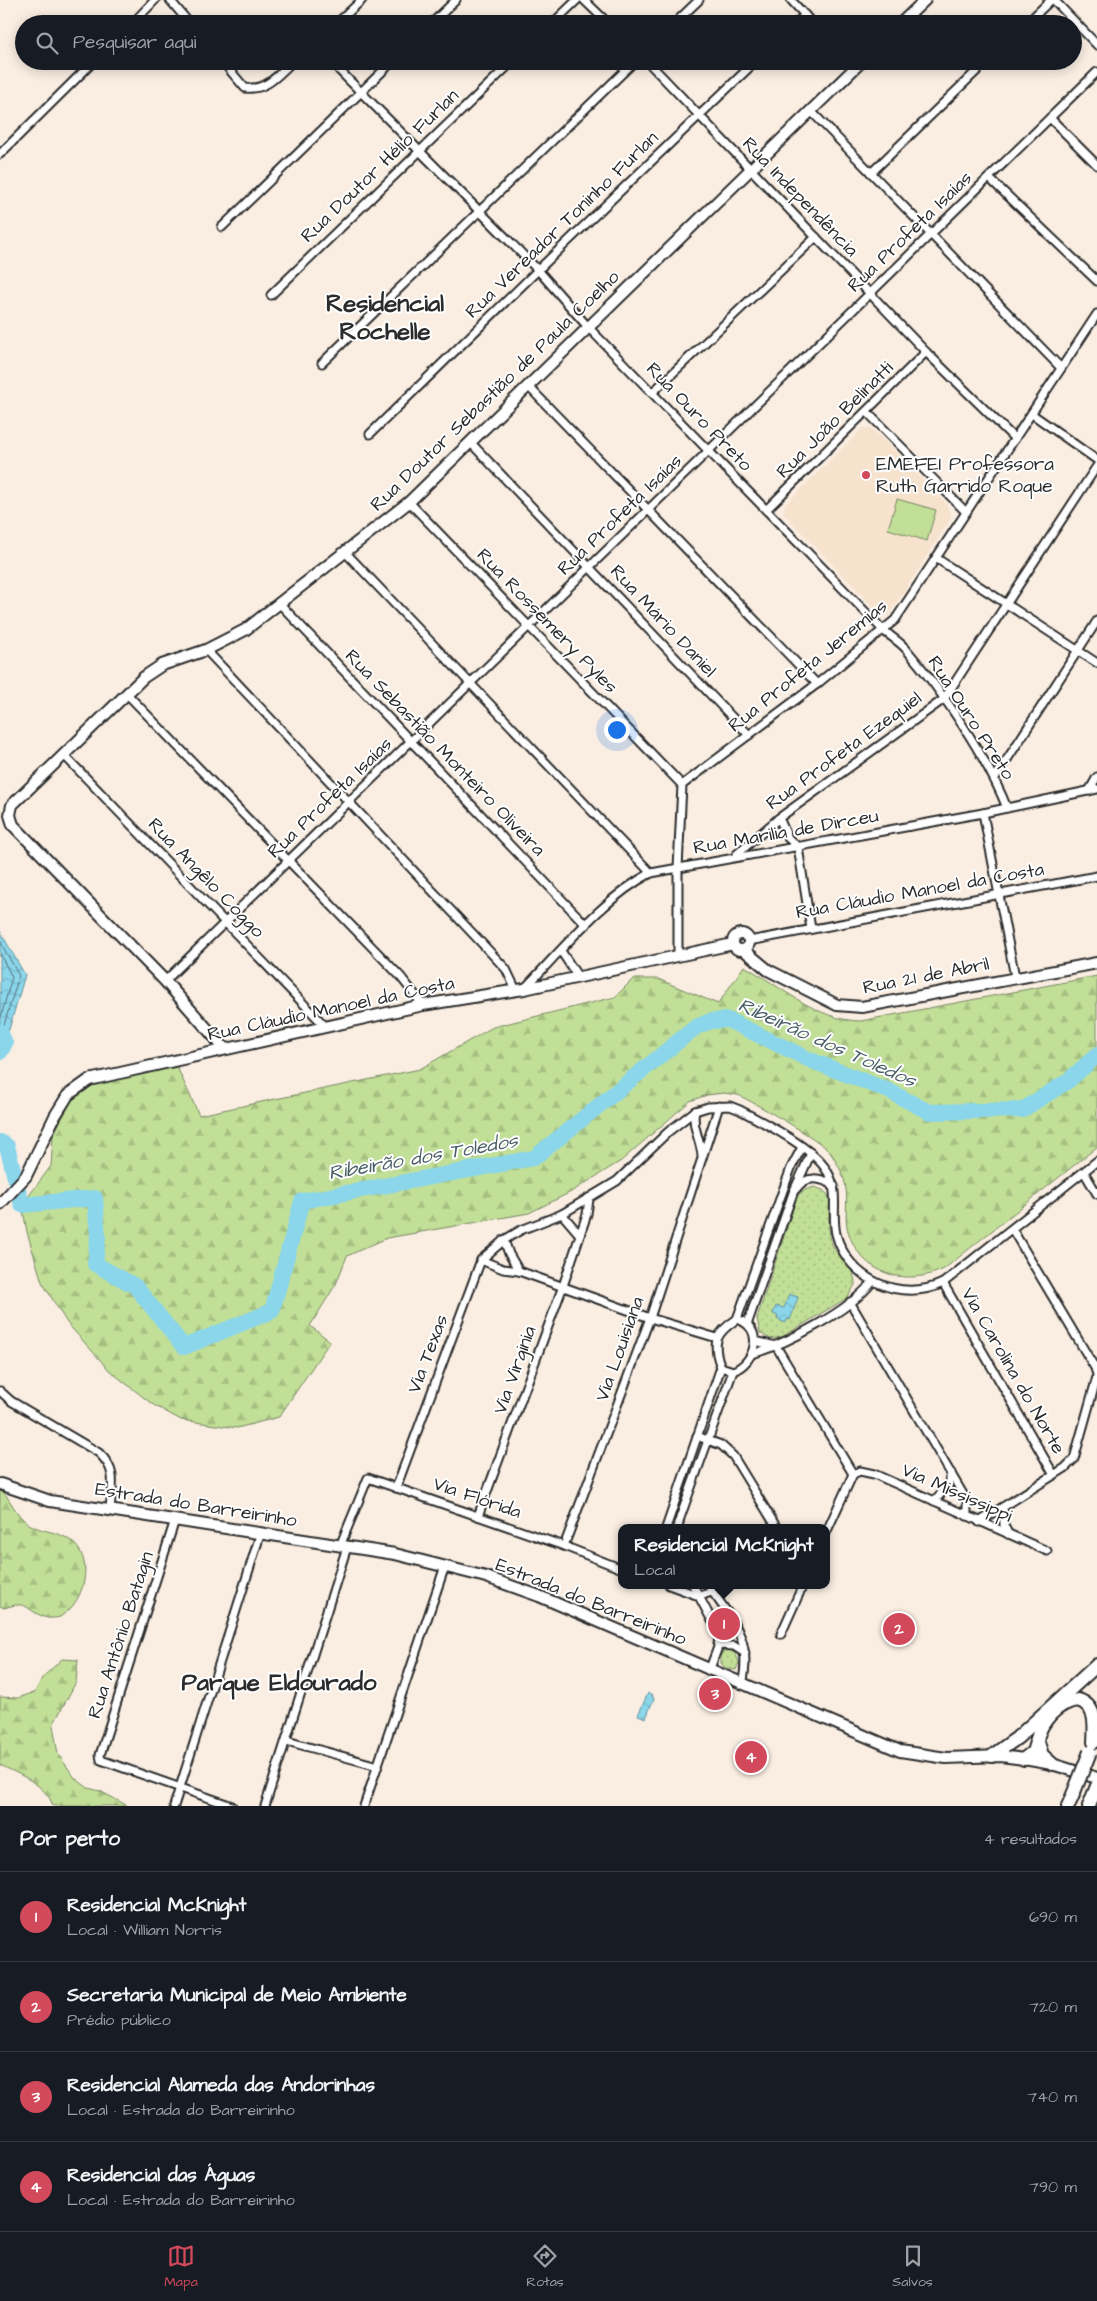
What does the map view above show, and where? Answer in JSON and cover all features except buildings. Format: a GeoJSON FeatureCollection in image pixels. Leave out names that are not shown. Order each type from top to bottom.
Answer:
{"type":"FeatureCollection","features":[{"type":"Feature","properties":{"kind":"highway"},"geometry":{"type":"LineString","coordinates":[[992,1756],[1017,1738],[1097,1665]]}},
{"type":"Feature","properties":{"kind":"highway"},"geometry":{"type":"LineString","coordinates":[[1017,1738],[1014,1750],[1021,1758],[1033,1752],[1044,1721],[1064,1703],[1078,1700],[1083,1702],[1092,1711],[1095,1724],[1094,1743],[1070,1801]]}},
{"type":"Feature","properties":{"kind":"highway"},"geometry":{"type":"LineString","coordinates":[[1037,1739],[1042,1755],[1052,1764]]}},
{"type":"Feature","properties":{"kind":"highway"},"geometry":{"type":"LineString","coordinates":[[1090,1804],[1097,1786]]}},
{"type":"Feature","properties":{"kind":"street"},"geometry":{"type":"LineString","coordinates":[[141,15],[155,0]]}},
{"type":"Feature","properties":{"kind":"street"},"geometry":{"type":"LineString","coordinates":[[170,0],[182,15]]}},
{"type":"Feature","properties":{"kind":"street"},"geometry":{"type":"LineString","coordinates":[[346,15],[362,0]]}},
{"type":"Feature","properties":{"kind":"street"},"geometry":{"type":"LineString","coordinates":[[440,15],[456,0]]}},
{"type":"Feature","properties":{"kind":"street"},"geometry":{"type":"LineString","coordinates":[[561,15],[577,0]]}},
{"type":"Feature","properties":{"kind":"street"},"geometry":{"type":"LineString","coordinates":[[584,0],[600,15]]}},
{"type":"Feature","properties":{"kind":"street"},"geometry":{"type":"LineString","coordinates":[[683,15],[699,0]]}},
{"type":"Feature","properties":{"kind":"street"},"geometry":{"type":"LineString","coordinates":[[791,0],[805,15]]}},
{"type":"Feature","properties":{"kind":"street"},"geometry":{"type":"LineString","coordinates":[[909,15],[925,0]]}},
{"type":"Feature","properties":{"kind":"street"},"geometry":{"type":"LineString","coordinates":[[1036,15],[1053,0],[1068,15]]}},
{"type":"Feature","properties":{"kind":"street"},"geometry":{"type":"LineString","coordinates":[[1082,29],[1097,44]]}},
{"type":"Feature","properties":{"kind":"street"},"geometry":{"type":"LineString","coordinates":[[0,154],[85,70]]}},
{"type":"Feature","properties":{"kind":"street"},"geometry":{"type":"LineString","coordinates":[[230,70],[245,88],[255,90],[265,87],[283,70]]}},
{"type":"Feature","properties":{"kind":"street","name":"Rua Ouro Preto"},"geometry":{"type":"LineString","coordinates":[[339,70],[479,213],[538,270],[588,327],[710,450],[883,630],[905,648],[944,699],[995,778],[1006,808]]}},
{"type":"Feature","properties":{"kind":"street"},"geometry":{"type":"LineString","coordinates":[[222,227],[384,70]]}},
{"type":"Feature","properties":{"kind":"street","name":"Rua Doutor Hélio Furlan"},"geometry":{"type":"LineString","coordinates":[[271,295],[504,70]]}},
{"type":"Feature","properties":{"kind":"street"},"geometry":{"type":"LineString","coordinates":[[322,363],[626,70]]}},
{"type":"Feature","properties":{"kind":"street","name":"Rua Independência"},"geometry":{"type":"LineString","coordinates":[[656,70],[752,168],[926,352],[1015,439]]}},
{"type":"Feature","properties":{"kind":"street","name":"Rua Vereador Toninho Furlan"},"geometry":{"type":"LineString","coordinates":[[370,434],[747,70]]}},
{"type":"Feature","properties":{"kind":"street","name":"Rua Doutor Sebastião de Paula Coelho"},"geometry":{"type":"LineString","coordinates":[[166,981],[13,825],[10,815],[12,805],[144,677],[162,665],[206,650],[246,630],[409,502],[811,111],[849,70]]}},
{"type":"Feature","properties":{"kind":"street"},"geometry":{"type":"LineString","coordinates":[[871,173],[978,70]]}},
{"type":"Feature","properties":{"kind":"street","name":"Rua Profeta Isaías"},"geometry":{"type":"LineString","coordinates":[[166,981],[1097,72]]}},
{"type":"Feature","properties":{"kind":"street"},"geometry":{"type":"LineString","coordinates":[[811,111],[1061,368]]}},
{"type":"Feature","properties":{"kind":"street"},"geometry":{"type":"LineString","coordinates":[[1050,118],[1097,164]]}},
{"type":"Feature","properties":{"kind":"street"},"geometry":{"type":"LineString","coordinates":[[989,178],[1097,281]]}},
{"type":"Feature","properties":{"kind":"street"},"geometry":{"type":"LineString","coordinates":[[653,392],[816,237]]}},
{"type":"Feature","properties":{"kind":"street","name":"Rua Profeta Jeremias"},"geometry":{"type":"LineString","coordinates":[[682,785],[817,684],[900,614],[1097,314]]}},
{"type":"Feature","properties":{"kind":"street","name":"Rua João Belinatti"},"geometry":{"type":"LineString","coordinates":[[766,510],[926,352]]}},
{"type":"Feature","properties":{"kind":"street"},"geometry":{"type":"LineString","coordinates":[[528,386],[817,684]]}},
{"type":"Feature","properties":{"kind":"street"},"geometry":{"type":"LineString","coordinates":[[867,412],[966,512]]}},
{"type":"Feature","properties":{"kind":"street"},"geometry":{"type":"LineString","coordinates":[[1032,414],[1097,460]]}},
{"type":"Feature","properties":{"kind":"street","name":"Rua Mário Daniel"},"geometry":{"type":"LineString","coordinates":[[470,442],[749,736]]}},
{"type":"Feature","properties":{"kind":"street","name":"Rua Profeta Ezequiel"},"geometry":{"type":"LineString","coordinates":[[734,856],[779,818],[944,699],[1097,466]]}},
{"type":"Feature","properties":{"kind":"street","name":"Rua Rossemery Pyles"},"geometry":{"type":"LineString","coordinates":[[409,502],[530,625],[682,785]]}},
{"type":"Feature","properties":{"kind":"street"},"geometry":{"type":"LineString","coordinates":[[345,552],[651,873]]}},
{"type":"Feature","properties":{"kind":"street"},"geometry":{"type":"LineString","coordinates":[[936,558],[1097,663]]}},
{"type":"Feature","properties":{"kind":"street","name":"Rua Sebastião Monteiro Oliveira"},"geometry":{"type":"LineString","coordinates":[[280,604],[586,925]]}},
{"type":"Feature","properties":{"kind":"street"},"geometry":{"type":"LineString","coordinates":[[995,778],[1097,621]]}},
{"type":"Feature","properties":{"kind":"street"},"geometry":{"type":"LineString","coordinates":[[206,650],[506,969],[520,989]]}},
{"type":"Feature","properties":{"kind":"street"},"geometry":{"type":"LineString","coordinates":[[127,694],[400,976],[423,1005]]}},
{"type":"Feature","properties":{"kind":"street","name":"Rua Angêlo Coggo"},"geometry":{"type":"LineString","coordinates":[[64,754],[325,1026]]}},
{"type":"Feature","properties":{"kind":"street"},"geometry":{"type":"LineString","coordinates":[[1093,790],[1097,777]]}},
{"type":"Feature","properties":{"kind":"street"},"geometry":{"type":"LineString","coordinates":[[678,955],[678,868],[682,785]]}},
{"type":"Feature","properties":{"kind":"street","name":"Rua Marilia de Dirceu"},"geometry":{"type":"LineString","coordinates":[[520,989],[632,883],[651,873],[734,856],[798,847],[983,813],[1093,790]]}},
{"type":"Feature","properties":{"kind":"street"},"geometry":{"type":"LineString","coordinates":[[983,813],[1014,977]]}},
{"type":"Feature","properties":{"kind":"street"},"geometry":{"type":"LineString","coordinates":[[779,818],[788,838],[798,847],[811,929]]}},
{"type":"Feature","properties":{"kind":"street"},"geometry":{"type":"LineString","coordinates":[[750,843],[753,854]]}},
{"type":"Feature","properties":{"kind":"street","name":"Rua Cláudio Manoel da Costa"},"geometry":{"type":"LineString","coordinates":[[0,1203],[26,1176],[55,1116],[68,1095],[89,1080],[423,1005],[520,989],[733,944],[736,936],[740,934],[744,935],[747,945],[811,929],[1097,876]]}},
{"type":"Feature","properties":{"kind":"street","name":"Rua 21 de Abril"},"geometry":{"type":"LineString","coordinates":[[747,945],[768,970],[849,1008],[1097,963]]}},
{"type":"Feature","properties":{"kind":"street"},"geometry":{"type":"LineString","coordinates":[[561,951],[578,977]]}},
{"type":"Feature","properties":{"kind":"street"},"geometry":{"type":"LineString","coordinates":[[166,981],[225,1049]]}},
{"type":"Feature","properties":{"kind":"street","name":"Via Louisiana"},"geometry":{"type":"LineString","coordinates":[[564,1546],[650,1318],[719,1106]]}},
{"type":"Feature","properties":{"kind":"street"},"geometry":{"type":"LineString","coordinates":[[694,1110],[730,1106],[740,1110],[811,1153],[827,1170],[834,1186],[834,1218],[841,1245],[856,1268],[873,1281],[884,1286],[907,1291],[924,1290],[943,1283],[1097,1162]]}},
{"type":"Feature","properties":{"kind":"street","name":"Via Louisiana"},"geometry":{"type":"LineString","coordinates":[[694,1110],[694,1122],[701,1145],[702,1162]]}},
{"type":"Feature","properties":{"kind":"street","name":"Via Texas"},"geometry":{"type":"LineString","coordinates":[[396,1488],[481,1260],[504,1240],[521,1230],[562,1214],[617,1181],[694,1110]]}},
{"type":"Feature","properties":{"kind":"street"},"geometry":{"type":"LineString","coordinates":[[667,1524],[721,1367],[716,1348],[716,1338],[722,1330],[737,1319],[791,1168],[802,1147]]}},
{"type":"Feature","properties":{"kind":"street"},"geometry":{"type":"LineString","coordinates":[[748,1322],[793,1193],[811,1153]]}},
{"type":"Feature","properties":{"kind":"street"},"geometry":{"type":"LineString","coordinates":[[1084,1172],[1097,1194]]}},
{"type":"Feature","properties":{"kind":"street"},"geometry":{"type":"LineString","coordinates":[[793,1193],[799,1184],[812,1178],[827,1181],[834,1186]]}},
{"type":"Feature","properties":{"kind":"street","name":"Via Virginia"},"geometry":{"type":"LineString","coordinates":[[478,1516],[563,1286],[580,1235],[589,1199]]}},
{"type":"Feature","properties":{"kind":"street"},"geometry":{"type":"LineString","coordinates":[[562,1214],[580,1235]]}},
{"type":"Feature","properties":{"kind":"street"},"geometry":{"type":"LineString","coordinates":[[979,1522],[1054,1475],[1074,1459],[1097,1376],[1095,1368],[1012,1229]]}},
{"type":"Feature","properties":{"kind":"street"},"geometry":{"type":"LineString","coordinates":[[504,1240],[509,1254],[519,1271]]}},
{"type":"Feature","properties":{"kind":"street"},"geometry":{"type":"LineString","coordinates":[[481,1260],[503,1270],[519,1271],[650,1318],[716,1338]]}},
{"type":"Feature","properties":{"kind":"street"},"geometry":{"type":"LineString","coordinates":[[752,1354],[776,1346],[850,1302],[864,1293],[873,1281]]}},
{"type":"Feature","properties":{"kind":"street","name":"Via Carolina do Norte"},"geometry":{"type":"LineString","coordinates":[[943,1283],[1054,1475]]}},
{"type":"Feature","properties":{"kind":"street"},"geometry":{"type":"LineString","coordinates":[[850,1302],[967,1502],[967,1516]]}},
{"type":"Feature","properties":{"kind":"street"},"geometry":{"type":"LineString","coordinates":[[721,1367],[733,1371],[739,1369],[752,1354],[755,1341],[753,1330],[748,1322],[737,1319]]}},
{"type":"Feature","properties":{"kind":"street"},"geometry":{"type":"LineString","coordinates":[[755,1341],[776,1346],[853,1474],[830,1524]]}},
{"type":"Feature","properties":{"kind":"street"},"geometry":{"type":"LineString","coordinates":[[679,1524],[733,1371]]}},
{"type":"Feature","properties":{"kind":"street"},"geometry":{"type":"LineString","coordinates":[[0,1391],[11,1400],[99,1453],[109,1463],[113,1476],[110,1509]]}},
{"type":"Feature","properties":{"kind":"street"},"geometry":{"type":"LineString","coordinates":[[697,1436],[721,1445],[733,1456],[775,1524]]}},
{"type":"Feature","properties":{"kind":"street","name":"Via Mississippi"},"geometry":{"type":"LineString","coordinates":[[853,1474],[860,1471],[874,1474],[1047,1551]]}},
{"type":"Feature","properties":{"kind":"street"},"geometry":{"type":"LineString","coordinates":[[934,1501],[948,1486],[951,1473]]}},
{"type":"Feature","properties":{"kind":"street","name":"Via Flórida"},"geometry":{"type":"LineString","coordinates":[[344,1546],[348,1524],[367,1478],[618,1566]]}},
{"type":"Feature","properties":{"kind":"street","name":"Estrada do Barreirinho"},"geometry":{"type":"LineString","coordinates":[[0,1484],[50,1501],[261,1532],[444,1566],[539,1596],[900,1751],[946,1758],[992,1756],[1021,1758],[1052,1764],[1097,1778]]}},
{"type":"Feature","properties":{"kind":"street"},"geometry":{"type":"LineString","coordinates":[[1003,1507],[1004,1525],[1008,1534]]}},
{"type":"Feature","properties":{"kind":"street","name":"Rua Antônio Batagin"},"geometry":{"type":"LineString","coordinates":[[175,1520],[100,1755],[101,1760],[180,1789]]}},
{"type":"Feature","properties":{"kind":"street"},"geometry":{"type":"LineString","coordinates":[[174,1806],[261,1532]]}},
{"type":"Feature","properties":{"kind":"street"},"geometry":{"type":"LineString","coordinates":[[265,1806],[287,1741],[344,1546]]}},
{"type":"Feature","properties":{"kind":"street"},"geometry":{"type":"LineString","coordinates":[[364,1806],[444,1566]]}},
{"type":"Feature","properties":{"kind":"street"},"geometry":{"type":"LineString","coordinates":[[682,1589],[699,1596]]}},
{"type":"Feature","properties":{"kind":"street"},"geometry":{"type":"LineString","coordinates":[[695,1589],[719,1634],[718,1646],[710,1671]]}},
{"type":"Feature","properties":{"kind":"street"},"geometry":{"type":"LineString","coordinates":[[699,1596],[710,1589],[742,1637],[745,1652],[742,1684]]}},
{"type":"Feature","properties":{"kind":"street"},"geometry":{"type":"LineString","coordinates":[[781,1634],[801,1589]]}},
{"type":"Feature","properties":{"kind":"street"},"geometry":{"type":"LineString","coordinates":[[718,1646],[734,1646],[745,1652]]}},
{"type":"Feature","properties":{"kind":"street"},"geometry":{"type":"LineString","coordinates":[[287,1741],[378,1766]]}},
{"type":"Feature","properties":{"kind":"street"},"geometry":{"type":"LineString","coordinates":[[180,1789],[232,1806]]}},
{"type":"Feature","properties":{"kind":"shaded area","name":"EMEFEI Professora Ruth Garrido Roque"},"geometry":{"type":"Polygon","coordinates":[[[863,428],[871,428],[895,451],[946,503],[952,517],[889,615],[885,616],[879,613],[783,513],[785,505],[863,428]]]}},
{"type":"Feature","properties":{"kind":"green space"},"geometry":{"type":"Polygon","coordinates":[[[897,499],[936,510],[927,541],[888,529],[897,499]]]}},
{"type":"Feature","properties":{"kind":"green space"},"geometry":{"type":"Polygon","coordinates":[[[744,966],[815,1009],[845,1019],[861,1021],[1097,976],[1097,1147],[944,1269],[915,1277],[900,1276],[874,1267],[863,1258],[854,1246],[847,1226],[844,1180],[838,1164],[829,1151],[772,1113],[738,1095],[723,1093],[707,1095],[690,1101],[621,1161],[571,1192],[529,1213],[387,1238],[347,1256],[336,1284],[310,1326],[330,1341],[279,1417],[237,1428],[181,1420],[152,1404],[110,1371],[67,1323],[42,1282],[27,1232],[22,1205],[51,1166],[53,1135],[73,1098],[96,1083],[177,1067],[199,1115],[420,1069],[493,1027],[615,997],[633,979],[658,979],[718,1004],[744,966]]]}},
{"type":"Feature","properties":{"kind":"green space"},"geometry":{"type":"Polygon","coordinates":[[[814,1187],[823,1190],[829,1196],[830,1238],[835,1249],[853,1274],[855,1285],[847,1298],[782,1337],[770,1339],[760,1333],[757,1318],[797,1197],[802,1191],[814,1187]]]}},
{"type":"Feature","properties":{"kind":"green space"},"geometry":{"type":"Polygon","coordinates":[[[0,1488],[24,1520],[34,1527],[56,1533],[71,1541],[82,1555],[85,1571],[82,1589],[73,1606],[60,1617],[46,1618],[22,1605],[4,1608],[0,1606],[0,1488]]]}},
{"type":"Feature","properties":{"kind":"green space"},"geometry":{"type":"Polygon","coordinates":[[[729,1649],[735,1653],[739,1662],[736,1670],[725,1668],[721,1663],[721,1652],[729,1649]]]}},
{"type":"Feature","properties":{"kind":"green space"},"geometry":{"type":"Polygon","coordinates":[[[62,1659],[78,1660],[76,1682],[53,1725],[58,1754],[75,1778],[88,1788],[100,1791],[128,1806],[53,1806],[49,1798],[38,1786],[0,1765],[0,1697],[18,1698],[35,1692],[42,1678],[62,1659]]]}},
{"type":"Feature","properties":{"kind":"water"},"geometry":{"type":"Polygon","coordinates":[[[0,931],[25,975],[5,1043],[0,1043],[0,931]]]}},
{"type":"Feature","properties":{"kind":"water"},"geometry":{"type":"Polygon","coordinates":[[[789,1294],[798,1297],[790,1320],[787,1319],[786,1323],[777,1319],[778,1316],[773,1314],[776,1306],[784,1308],[789,1294]]]}},
{"type":"Feature","properties":{"kind":"water"},"geometry":{"type":"Polygon","coordinates":[[[648,1693],[653,1695],[652,1697],[654,1698],[646,1718],[638,1715],[648,1693]]]}},
{"type":"Feature","properties":{"kind":"waterway","name":"Ribeirão dos Toledos"},"geometry":{"type":"LineString","coordinates":[[0,1142],[7,1146],[22,1205],[95,1198],[98,1236],[95,1264],[135,1286],[184,1347],[272,1311],[302,1201],[534,1158],[696,1027],[711,1021],[728,1020],[810,1060],[889,1091],[929,1112],[1022,1110],[1068,1081],[1097,1055]]}},
{"type":"Feature","properties":{"kind":"waterway","name":"Ribeirão dos Toledos"},"geometry":{"type":"LineString","coordinates":[[0,1031],[5,1043],[0,1052]]}},
{"type":"Feature","properties":{"kind":"place","name":"EMEFEI Professora Ruth Garrido Roque"},"geometry":{"type":"Point","coordinates":[866,475]}},
{"type":"Feature","properties":{"kind":"place","name":"Residencial McKnight"},"geometry":{"type":"Point","coordinates":[724,1624]}},
{"type":"Feature","properties":{"kind":"place","name":"Secretaria Municipal de Meio Ambiente"},"geometry":{"type":"Point","coordinates":[899,1629]}},
{"type":"Feature","properties":{"kind":"place","name":"Residencial Alameda das Andorinhas"},"geometry":{"type":"Point","coordinates":[715,1694]}},
{"type":"Feature","properties":{"kind":"place","name":"Residencial das Águas"},"geometry":{"type":"Point","coordinates":[751,1757]}},
{"type":"Feature","properties":{"kind":"district","name":"Residencial Rochelle"},"geometry":{"type":"Point","coordinates":[385,318]}},
{"type":"Feature","properties":{"kind":"district","name":"Parque Eldourado"},"geometry":{"type":"Point","coordinates":[279,1683]}}]}
